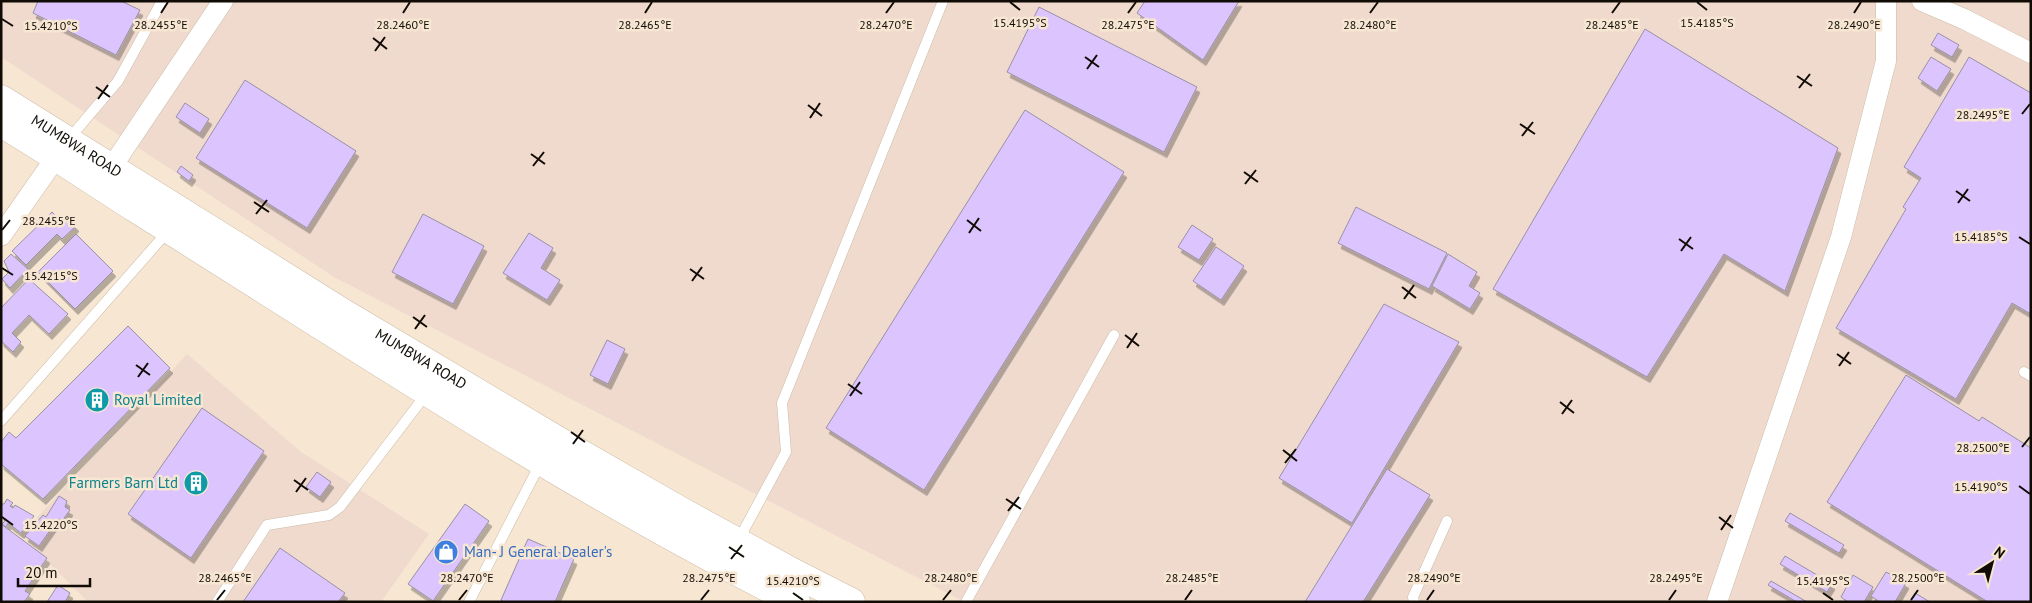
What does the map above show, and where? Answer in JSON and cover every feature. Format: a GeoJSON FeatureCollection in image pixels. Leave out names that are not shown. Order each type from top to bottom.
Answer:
{"type":"FeatureCollection","features":[{"type":"Feature","properties":{"kind":"main road","name":"MUMBWA ROAD"},"geometry":{"type":"LineString","coordinates":[[1,99],[62,148],[105,177],[737,542],[852,602]]}},
{"type":"Feature","properties":{"kind":"main road","name":"MUMBWA ROAD"},"geometry":{"type":"LineString","coordinates":[[1,123],[62,148]]}},
{"type":"Feature","properties":{"kind":"main road","name":"MUMBWA ROAD"},"geometry":{"type":"LineString","coordinates":[[105,177],[170,229],[428,392],[541,461],[670,535],[796,602]]}},
{"type":"Feature","properties":{"kind":"street"},"geometry":{"type":"LineString","coordinates":[[105,177],[223,1]]}},
{"type":"Feature","properties":{"kind":"street"},"geometry":{"type":"LineString","coordinates":[[1717,602],[1841,237],[1886,61],[1886,1]]}},
{"type":"Feature","properties":{"kind":"street"},"geometry":{"type":"LineString","coordinates":[[1922,1],[1964,19],[2031,53]]}},
{"type":"Feature","properties":{"kind":"street"},"geometry":{"type":"LineString","coordinates":[[1,236],[62,148]]}},
{"type":"Feature","properties":{"kind":"lane"},"geometry":{"type":"LineString","coordinates":[[62,148],[118,81],[162,1]]}},
{"type":"Feature","properties":{"kind":"lane"},"geometry":{"type":"LineString","coordinates":[[737,542],[786,452],[782,403],[943,1]]}},
{"type":"Feature","properties":{"kind":"lane"},"geometry":{"type":"LineString","coordinates":[[1,421],[170,229]]}},
{"type":"Feature","properties":{"kind":"lane"},"geometry":{"type":"LineString","coordinates":[[966,602],[1114,335]]}},
{"type":"Feature","properties":{"kind":"lane"},"geometry":{"type":"LineString","coordinates":[[217,602],[267,525],[329,515],[340,507],[428,392]]}},
{"type":"Feature","properties":{"kind":"lane"},"geometry":{"type":"LineString","coordinates":[[469,602],[541,461]]}},
{"type":"Feature","properties":{"kind":"lane"},"geometry":{"type":"LineString","coordinates":[[1414,602],[1413,596],[1447,521]]}},
{"type":"Feature","properties":{"kind":"shaded area"},"geometry":{"type":"Polygon","coordinates":[[[1,1],[2031,1],[2031,602],[965,602],[334,277],[1,57],[1,1]]]}},
{"type":"Feature","properties":{"kind":"shaded area","name":"Farmers Barn Ltd"},"geometry":{"type":"Polygon","coordinates":[[[187,354],[301,452],[429,534],[381,602],[88,602],[21,535],[187,354]]]}},
{"type":"Feature","properties":{"kind":"building"},"geometry":{"type":"Polygon","coordinates":[[[38,1],[121,1],[140,10],[116,55],[33,13],[38,1]]]}},
{"type":"Feature","properties":{"kind":"building"},"geometry":{"type":"Polygon","coordinates":[[[1145,1],[1239,1],[1203,60],[1137,13],[1145,1]]]}},
{"type":"Feature","properties":{"kind":"building"},"geometry":{"type":"Polygon","coordinates":[[[1039,7],[1197,87],[1164,152],[1007,72],[1039,7]]]}},
{"type":"Feature","properties":{"kind":"building"},"geometry":{"type":"Polygon","coordinates":[[[1645,29],[1838,148],[1785,291],[1724,254],[1647,377],[1493,289],[1645,29]]]}},
{"type":"Feature","properties":{"kind":"building"},"geometry":{"type":"Polygon","coordinates":[[[1938,33],[1959,45],[1952,57],[1931,45],[1938,33]]]}},
{"type":"Feature","properties":{"kind":"building"},"geometry":{"type":"Polygon","coordinates":[[[1931,57],[1951,69],[1937,91],[1918,78],[1931,57]]]}},
{"type":"Feature","properties":{"kind":"building"},"geometry":{"type":"Polygon","coordinates":[[[1969,57],[2031,93],[2031,310],[2029,313],[2012,303],[1956,399],[1836,328],[1906,209],[1903,207],[1921,178],[1904,167],[1969,57]]]}},
{"type":"Feature","properties":{"kind":"building"},"geometry":{"type":"Polygon","coordinates":[[[245,80],[356,151],[307,228],[196,158],[245,80]]]}},
{"type":"Feature","properties":{"kind":"building"},"geometry":{"type":"Polygon","coordinates":[[[185,103],[209,119],[200,133],[176,117],[185,103]]]}},
{"type":"Feature","properties":{"kind":"building"},"geometry":{"type":"Polygon","coordinates":[[[1025,110],[1124,172],[924,490],[826,428],[1025,110]]]}},
{"type":"Feature","properties":{"kind":"building"},"geometry":{"type":"Polygon","coordinates":[[[181,166],[193,175],[189,181],[177,172],[181,166]]]}},
{"type":"Feature","properties":{"kind":"building"},"geometry":{"type":"Polygon","coordinates":[[[1356,207],[1447,253],[1429,289],[1338,243],[1356,207]]]}},
{"type":"Feature","properties":{"kind":"building"},"geometry":{"type":"Polygon","coordinates":[[[52,212],[62,222],[67,217],[76,226],[62,239],[57,234],[26,265],[12,251],[52,212]]]}},
{"type":"Feature","properties":{"kind":"building"},"geometry":{"type":"Polygon","coordinates":[[[423,214],[484,246],[453,304],[392,272],[423,214]]]}},
{"type":"Feature","properties":{"kind":"building"},"geometry":{"type":"Polygon","coordinates":[[[1192,225],[1213,239],[1199,260],[1178,247],[1192,225]]]}},
{"type":"Feature","properties":{"kind":"building"},"geometry":{"type":"Polygon","coordinates":[[[529,233],[553,248],[541,268],[560,280],[547,300],[503,273],[529,233]]]}},
{"type":"Feature","properties":{"kind":"building"},"geometry":{"type":"Polygon","coordinates":[[[76,234],[113,271],[75,309],[38,272],[76,234]]]}},
{"type":"Feature","properties":{"kind":"building"},"geometry":{"type":"Polygon","coordinates":[[[1216,247],[1244,266],[1221,300],[1193,281],[1216,247]]]}},
{"type":"Feature","properties":{"kind":"building"},"geometry":{"type":"Polygon","coordinates":[[[11,254],[28,269],[10,288],[2,279],[9,272],[4,261],[11,254]]]}},
{"type":"Feature","properties":{"kind":"building"},"geometry":{"type":"Polygon","coordinates":[[[1448,254],[1477,272],[1469,286],[1480,293],[1470,309],[1432,286],[1448,254]]]}},
{"type":"Feature","properties":{"kind":"building"},"geometry":{"type":"Polygon","coordinates":[[[29,279],[68,314],[49,334],[29,315],[12,333],[21,342],[13,352],[1,341],[1,308],[29,279]]]}},
{"type":"Feature","properties":{"kind":"building"},"geometry":{"type":"Polygon","coordinates":[[[1384,304],[1459,342],[1352,523],[1279,478],[1384,304]]]}},
{"type":"Feature","properties":{"kind":"building","name":"Royal Limited"},"geometry":{"type":"Polygon","coordinates":[[[128,326],[170,368],[43,499],[1,464],[1,442],[9,432],[16,438],[128,326]]]}},
{"type":"Feature","properties":{"kind":"building"},"geometry":{"type":"Polygon","coordinates":[[[607,340],[625,349],[608,384],[590,375],[607,340]]]}},
{"type":"Feature","properties":{"kind":"building"},"geometry":{"type":"Polygon","coordinates":[[[1906,375],[1979,421],[1982,417],[2031,448],[2031,602],[1988,602],[1827,502],[1906,375]]]}},
{"type":"Feature","properties":{"kind":"building","name":"Farmers Barn Ltd"},"geometry":{"type":"Polygon","coordinates":[[[202,408],[264,451],[191,558],[128,514],[202,408]]]}},
{"type":"Feature","properties":{"kind":"building"},"geometry":{"type":"Polygon","coordinates":[[[1387,469],[1430,495],[1363,602],[1305,602],[1387,469]]]}},
{"type":"Feature","properties":{"kind":"building"},"geometry":{"type":"Polygon","coordinates":[[[317,472],[331,482],[320,497],[306,487],[317,472]]]}},
{"type":"Feature","properties":{"kind":"building"},"geometry":{"type":"Polygon","coordinates":[[[59,496],[67,501],[65,507],[70,510],[62,521],[58,519],[39,546],[25,536],[43,515],[46,517],[59,496]]]}},
{"type":"Feature","properties":{"kind":"building"},"geometry":{"type":"Polygon","coordinates":[[[7,499],[13,503],[10,506],[13,508],[15,505],[34,516],[21,533],[8,523],[6,527],[2,524],[5,521],[1,515],[1,504],[4,504],[7,499]]]}},
{"type":"Feature","properties":{"kind":"building"},"geometry":{"type":"Polygon","coordinates":[[[465,504],[489,521],[433,601],[408,584],[465,504]]]}},
{"type":"Feature","properties":{"kind":"building"},"geometry":{"type":"Polygon","coordinates":[[[1790,513],[1844,545],[1839,553],[1785,521],[1790,513]]]}},
{"type":"Feature","properties":{"kind":"building"},"geometry":{"type":"Polygon","coordinates":[[[1,524],[47,558],[25,591],[30,594],[24,602],[1,602],[1,524]]]}},
{"type":"Feature","properties":{"kind":"building"},"geometry":{"type":"Polygon","coordinates":[[[528,539],[574,559],[555,602],[504,602],[501,600],[528,539]]]}},
{"type":"Feature","properties":{"kind":"building"},"geometry":{"type":"Polygon","coordinates":[[[280,548],[345,593],[338,602],[243,602],[280,548]]]}},
{"type":"Feature","properties":{"kind":"building"},"geometry":{"type":"Polygon","coordinates":[[[1785,556],[1832,584],[1827,592],[1780,564],[1785,556]]]}},
{"type":"Feature","properties":{"kind":"building"},"geometry":{"type":"Polygon","coordinates":[[[1886,572],[1906,583],[1895,602],[1880,602],[1871,596],[1886,572]]]}},
{"type":"Feature","properties":{"kind":"building"},"geometry":{"type":"Polygon","coordinates":[[[1853,575],[1873,587],[1864,602],[1848,602],[1841,597],[1853,575]]]}},
{"type":"Feature","properties":{"kind":"building"},"geometry":{"type":"Polygon","coordinates":[[[1771,581],[1807,602],[1797,602],[1768,585],[1771,581]]]}},
{"type":"Feature","properties":{"kind":"building"},"geometry":{"type":"Polygon","coordinates":[[[58,585],[70,593],[65,602],[47,602],[58,585]]]}},
{"type":"Feature","properties":{"kind":"building"},"geometry":{"type":"Polygon","coordinates":[[[1915,593],[1930,602],[1910,602],[1915,593]]]}},
{"type":"Feature","properties":{"kind":"place","name":"Royal Limited"},"geometry":{"type":"Point","coordinates":[97,400]}},
{"type":"Feature","properties":{"kind":"place","name":"Farmers Barn Ltd"},"geometry":{"type":"Point","coordinates":[196,483]}},
{"type":"Feature","properties":{"kind":"place","name":"Man- J General Dealer's"},"geometry":{"type":"Point","coordinates":[446,552]}}]}
